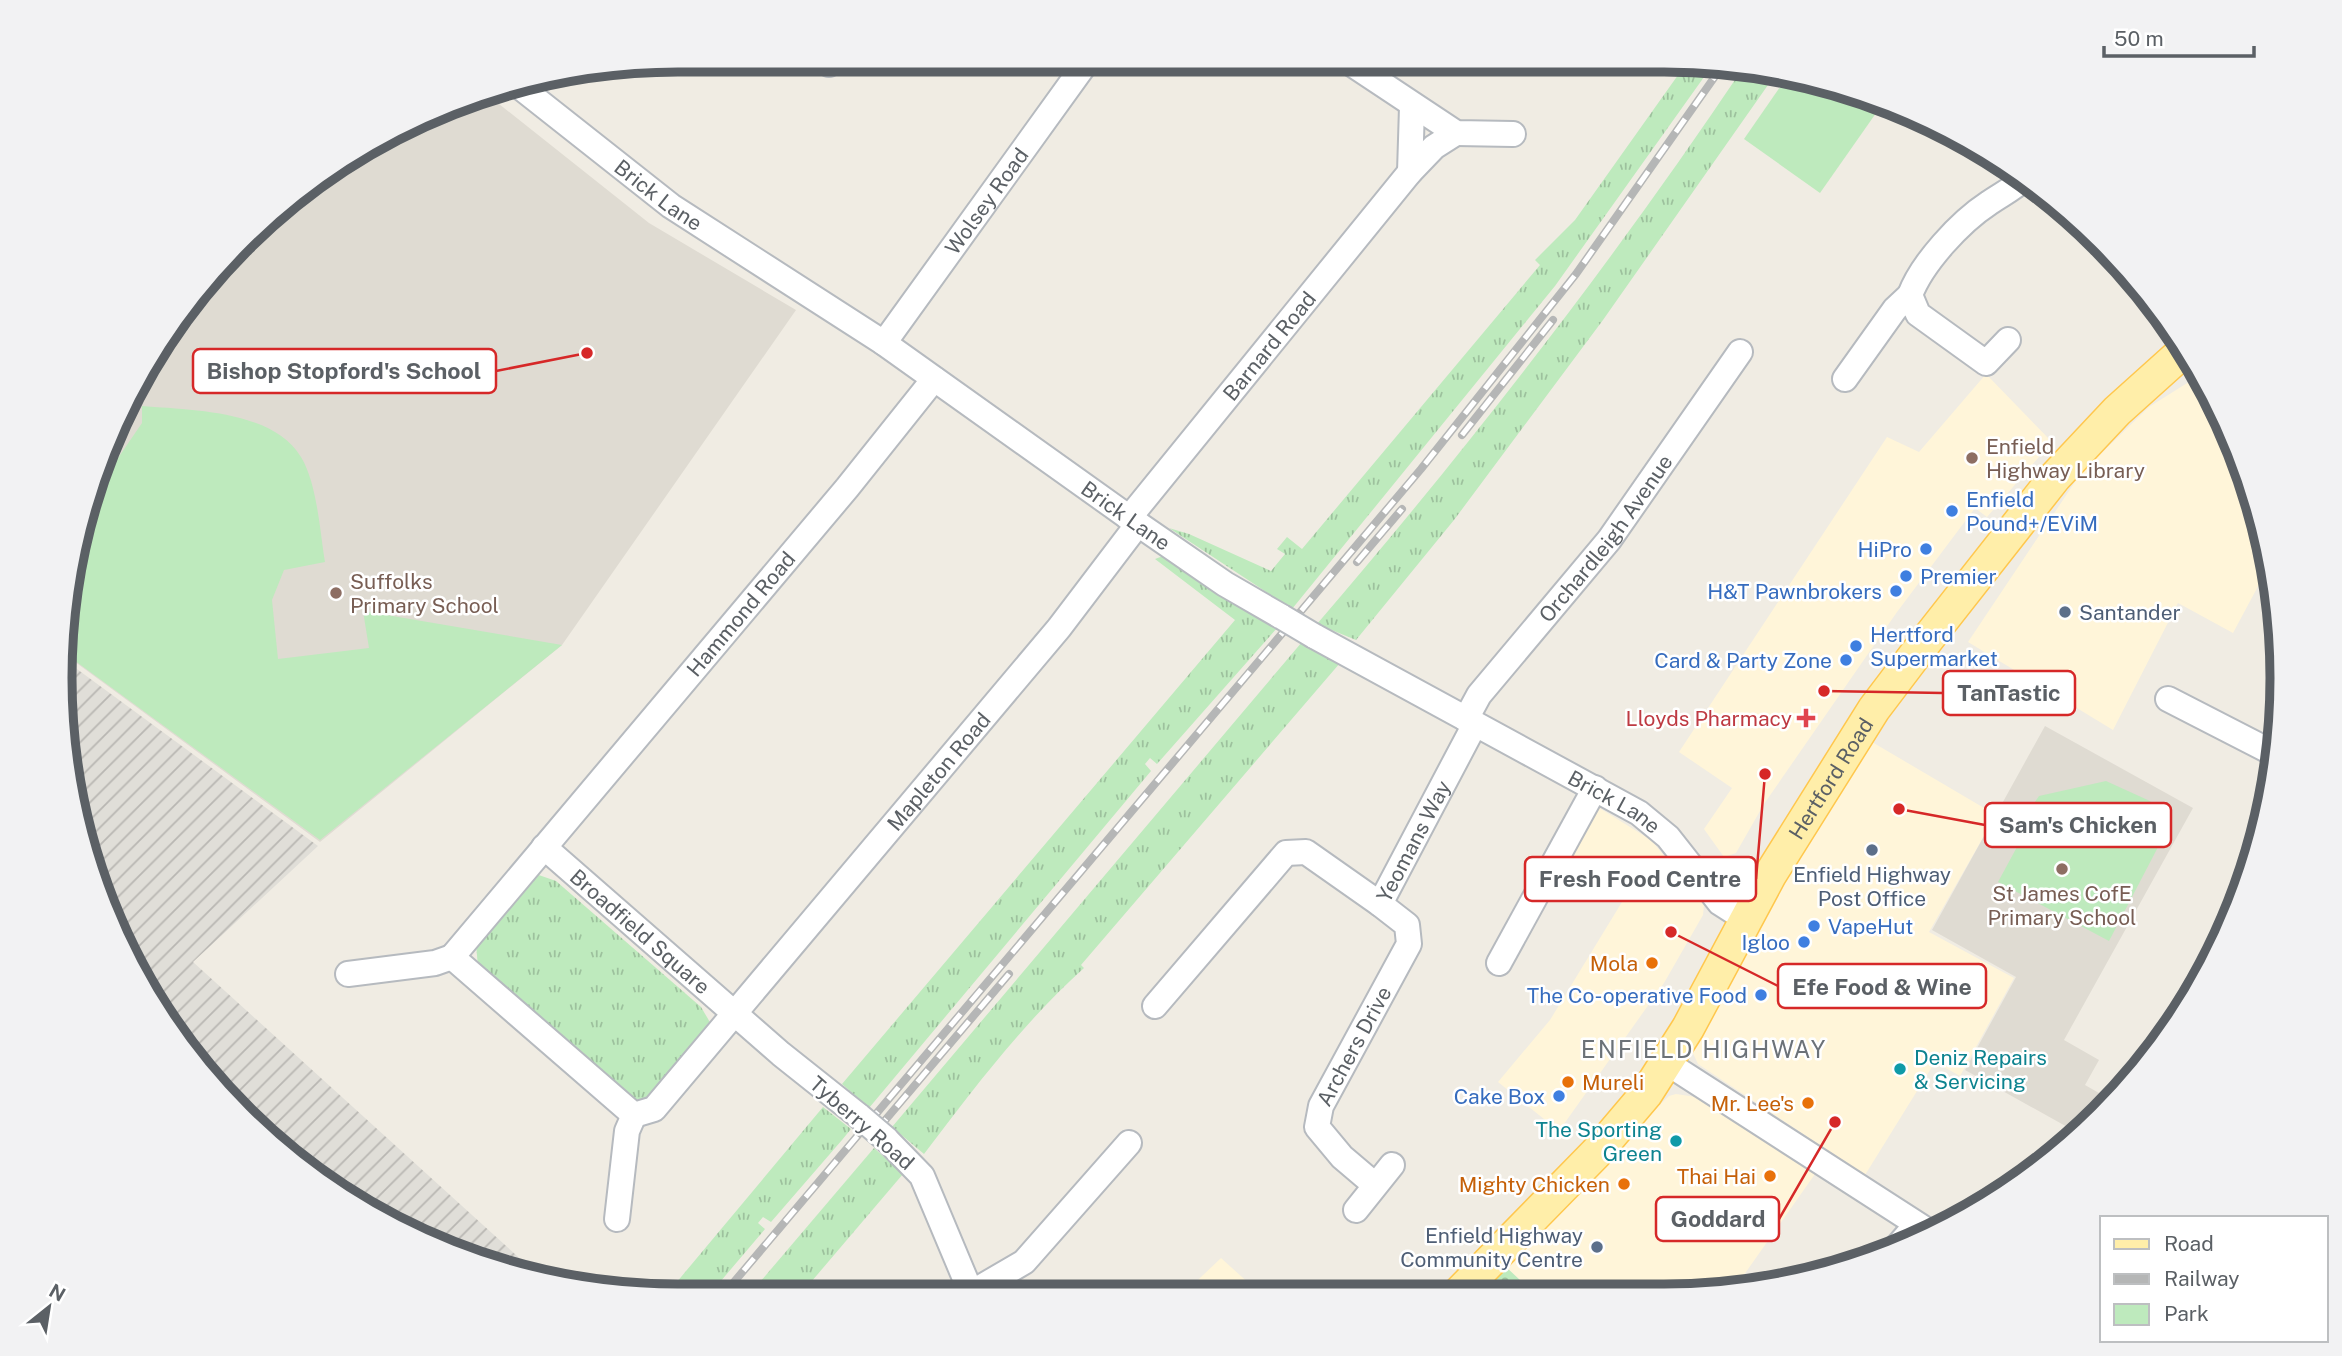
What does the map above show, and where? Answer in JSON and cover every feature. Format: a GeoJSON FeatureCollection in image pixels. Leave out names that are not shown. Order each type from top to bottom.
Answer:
{"type":"FeatureCollection","features":[{"type":"Feature","properties":{"kind":"main road","name":"Hertford Road"},"geometry":{"type":"LineString","coordinates":[[1468,1284],[1596,1153],[1644,1096],[1667,1063],[1745,919],[1860,730],[1915,655],[2062,470],[2117,411],[2178,357]]}},
{"type":"Feature","properties":{"kind":"street","name":"Wolsey Road"},"geometry":{"type":"LineString","coordinates":[[884,343],[1079,72]]}},
{"type":"Feature","properties":{"kind":"street"},"geometry":{"type":"LineString","coordinates":[[1363,72],[1455,133],[1513,134]]}},
{"type":"Feature","properties":{"kind":"street","name":"Brick Lane"},"geometry":{"type":"LineString","coordinates":[[525,91],[671,206],[884,343],[1225,584],[1314,636],[1595,789],[1654,825],[1720,904],[1745,919]]}},
{"type":"Feature","properties":{"kind":"street"},"geometry":{"type":"LineString","coordinates":[[1410,172],[1414,137],[1412,107]]}},
{"type":"Feature","properties":{"kind":"street","name":"Barnard Road"},"geometry":{"type":"LineString","coordinates":[[1133,521],[1410,172],[1434,147],[1455,133]]}},
{"type":"Feature","properties":{"kind":"street"},"geometry":{"type":"LineString","coordinates":[[1845,379],[1895,309],[1910,295],[1917,275],[1929,259],[1989,203],[2017,186]]}},
{"type":"Feature","properties":{"kind":"street"},"geometry":{"type":"LineString","coordinates":[[1910,295],[1918,314],[1986,363],[2008,340]]}},
{"type":"Feature","properties":{"kind":"street","name":"Orchardleigh Avenue"},"geometry":{"type":"LineString","coordinates":[[1471,722],[1479,695],[1609,540],[1740,352]]}},
{"type":"Feature","properties":{"kind":"street","name":"Hammond Road"},"geometry":{"type":"LineString","coordinates":[[544,847],[848,488],[934,379]]}},
{"type":"Feature","properties":{"kind":"street","name":"Mapleton Road"},"geometry":{"type":"LineString","coordinates":[[734,1014],[804,927],[1059,628],[1133,521]]}},
{"type":"Feature","properties":{"kind":"street"},"geometry":{"type":"LineString","coordinates":[[2168,699],[2266,749]]}},
{"type":"Feature","properties":{"kind":"street","name":"Yeomans Way"},"geometry":{"type":"LineString","coordinates":[[1155,1006],[1286,853],[1307,852],[1380,904],[1471,722]]}},
{"type":"Feature","properties":{"kind":"street"},"geometry":{"type":"LineString","coordinates":[[1499,963],[1595,789]]}},
{"type":"Feature","properties":{"kind":"street"},"geometry":{"type":"LineString","coordinates":[[348,974],[435,963],[452,957],[544,847]]}},
{"type":"Feature","properties":{"kind":"street","name":"Broadfield Square"},"geometry":{"type":"LineString","coordinates":[[544,847],[734,1014]]}},
{"type":"Feature","properties":{"kind":"street","name":"Archers Drive"},"geometry":{"type":"LineString","coordinates":[[1376,1185],[1342,1157],[1317,1127],[1321,1106],[1409,944],[1407,925],[1380,904]]}},
{"type":"Feature","properties":{"kind":"street"},"geometry":{"type":"LineString","coordinates":[[452,957],[634,1115]]}},
{"type":"Feature","properties":{"kind":"street"},"geometry":{"type":"LineString","coordinates":[[617,1219],[627,1131],[634,1115],[654,1109],[734,1014]]}},
{"type":"Feature","properties":{"kind":"street","name":"Tyberry Road"},"geometry":{"type":"LineString","coordinates":[[734,1014],[886,1139],[922,1176],[967,1284]]}},
{"type":"Feature","properties":{"kind":"street"},"geometry":{"type":"LineString","coordinates":[[1667,1063],[1921,1227]]}},
{"type":"Feature","properties":{"kind":"street"},"geometry":{"type":"LineString","coordinates":[[988,1284],[1024,1262],[1129,1143]]}},
{"type":"Feature","properties":{"kind":"street"},"geometry":{"type":"LineString","coordinates":[[1356,1210],[1392,1165]]}},
{"type":"Feature","properties":{"kind":"shaded area"},"geometry":{"type":"Polygon","coordinates":[[[495,100],[649,223],[796,310],[562,645],[320,842],[72,660],[77,599],[92,521],[118,446],[153,375],[197,309],[249,249],[309,197],[375,153],[446,118],[495,100]]]}},
{"type":"Feature","properties":{"kind":"shaded area"},"geometry":{"type":"Polygon","coordinates":[[[1986,374],[2052,442],[1987,517],[1975,508],[1897,612],[1764,804],[1736,853],[1724,857],[1704,829],[1732,788],[1679,752],[1887,437],[1919,452],[1986,374]]]}},
{"type":"Feature","properties":{"kind":"shaded area"},"geometry":{"type":"Polygon","coordinates":[[[2192,380],[2208,410],[2238,483],[2250,521],[2262,579],[2233,633],[2178,603],[2113,730],[1968,642],[2081,473],[2149,407],[2192,380]]]}},
{"type":"Feature","properties":{"kind":"shaded area"},"geometry":{"type":"Polygon","coordinates":[[[72,666],[318,846],[193,962],[528,1266],[483,1252],[410,1222],[341,1182],[278,1134],[249,1107],[197,1047],[174,1015],[134,946],[104,873],[92,835],[77,757],[72,666]]]}},
{"type":"Feature","properties":{"kind":"shaded area","name":"St James CofE Primary School"},"geometry":{"type":"Polygon","coordinates":[[[2045,726],[2193,808],[2064,1040],[2099,1060],[2085,1085],[2104,1096],[2070,1128],[1965,1070],[2016,977],[1932,930],[2045,726]]]}},
{"type":"Feature","properties":{"kind":"shaded area"},"geometry":{"type":"Polygon","coordinates":[[[1872,742],[1996,815],[1929,932],[2014,978],[1960,1076],[1935,1062],[1865,1175],[1698,1064],[1692,1051],[1761,920],[1872,742]]]}},
{"type":"Feature","properties":{"kind":"shaded area"},"geometry":{"type":"Polygon","coordinates":[[[1596,806],[1651,840],[1704,904],[1703,915],[1664,983],[1559,1131],[1498,1082],[1550,1020],[1622,902],[1560,870],[1596,806]]]}},
{"type":"Feature","properties":{"kind":"shaded area"},"geometry":{"type":"Polygon","coordinates":[[[1676,1094],[1696,1097],[1815,1174],[1741,1279],[1664,1284],[1524,1284],[1505,1266],[1629,1134],[1669,1096],[1676,1094]]]}},
{"type":"Feature","properties":{"kind":"shaded area"},"geometry":{"type":"Polygon","coordinates":[[[1221,1258],[1250,1284],[1194,1284],[1221,1258]]]}},
{"type":"Feature","properties":{"kind":"green space"},"geometry":{"type":"Polygon","coordinates":[[[1680,72],[1707,73],[1555,286],[1292,609],[1169,528],[1189,534],[1271,571],[1285,554],[1277,549],[1287,537],[1302,549],[1540,265],[1535,260],[1575,220],[1680,72]]]}},
{"type":"Feature","properties":{"kind":"green space"},"geometry":{"type":"Polygon","coordinates":[[[1737,76],[1771,81],[1603,320],[1454,520],[1356,640],[1317,624],[1429,490],[1538,352],[1694,140],[1737,76]]]}},
{"type":"Feature","properties":{"kind":"green space"},"geometry":{"type":"Polygon","coordinates":[[[1783,83],[1821,92],[1877,111],[1820,193],[1744,139],[1783,83]]]}},
{"type":"Feature","properties":{"kind":"green space"},"geometry":{"type":"Polygon","coordinates":[[[142,406],[229,415],[271,430],[288,441],[301,457],[311,480],[325,562],[284,570],[272,600],[278,659],[369,648],[363,611],[562,645],[320,840],[72,659],[77,599],[92,521],[114,456],[118,458],[142,423],[142,406]]]}},
{"type":"Feature","properties":{"kind":"green space"},"geometry":{"type":"Polygon","coordinates":[[[1163,556],[1277,628],[1157,764],[1150,758],[1145,764],[1151,771],[869,1108],[842,1084],[1235,620],[1155,559],[1163,556]]]}},
{"type":"Feature","properties":{"kind":"green space"},"geometry":{"type":"Polygon","coordinates":[[[1302,642],[1340,663],[1081,965],[1084,968],[1000,1057],[924,1154],[892,1127],[1302,642]]]}},
{"type":"Feature","properties":{"kind":"green space"},"geometry":{"type":"Polygon","coordinates":[[[2106,781],[2150,801],[2169,826],[2109,941],[1998,882],[2024,834],[2026,815],[2039,796],[2106,781]]]}},
{"type":"Feature","properties":{"kind":"green space"},"geometry":{"type":"Polygon","coordinates":[[[533,873],[556,881],[701,1007],[711,1024],[654,1095],[643,1100],[632,1099],[478,967],[476,944],[533,873]]]}},
{"type":"Feature","properties":{"kind":"green space"},"geometry":{"type":"Polygon","coordinates":[[[823,1107],[851,1129],[771,1222],[763,1217],[758,1223],[765,1229],[718,1284],[675,1284],[823,1107]]]}},
{"type":"Feature","properties":{"kind":"green space"},"geometry":{"type":"Polygon","coordinates":[[[874,1148],[903,1174],[809,1284],[758,1284],[874,1148]]]}},
{"type":"Feature","properties":{"kind":"green space"},"geometry":{"type":"Polygon","coordinates":[[[1505,1266],[1524,1284],[1486,1284],[1505,1266]]]}},
{"type":"Feature","properties":{"kind":"railway"},"geometry":{"type":"LineString","coordinates":[[732,1284],[1421,469],[1576,274],[1716,74]]}},
{"type":"Feature","properties":{"kind":"railway"},"geometry":{"type":"LineString","coordinates":[[1462,435],[1553,320]]}},
{"type":"Feature","properties":{"kind":"railway"},"geometry":{"type":"LineString","coordinates":[[1357,562],[1402,509]]}},
{"type":"Feature","properties":{"kind":"railway"},"geometry":{"type":"LineString","coordinates":[[876,1131],[1009,974]]}},
{"type":"Feature","properties":{"kind":"place","name":"Bishop Stopford's School"},"geometry":{"type":"Point","coordinates":[587,353]}},
{"type":"Feature","properties":{"kind":"place","name":"Enfield Highway Library"},"geometry":{"type":"Point","coordinates":[1972,458]}},
{"type":"Feature","properties":{"kind":"place","name":"Enfield Pound+/EViM"},"geometry":{"type":"Point","coordinates":[1952,511]}},
{"type":"Feature","properties":{"kind":"place","name":"HiPro"},"geometry":{"type":"Point","coordinates":[1926,549]}},
{"type":"Feature","properties":{"kind":"place","name":"Premier"},"geometry":{"type":"Point","coordinates":[1906,576]}},
{"type":"Feature","properties":{"kind":"place","name":"H&T Pawnbrokers"},"geometry":{"type":"Point","coordinates":[1896,591]}},
{"type":"Feature","properties":{"kind":"place","name":"Suffolks Primary School"},"geometry":{"type":"Point","coordinates":[336,593]}},
{"type":"Feature","properties":{"kind":"place","name":"Santander"},"geometry":{"type":"Point","coordinates":[2065,612]}},
{"type":"Feature","properties":{"kind":"place","name":"Hertford Supermarket"},"geometry":{"type":"Point","coordinates":[1856,646]}},
{"type":"Feature","properties":{"kind":"place","name":"Card & Party Zone"},"geometry":{"type":"Point","coordinates":[1846,660]}},
{"type":"Feature","properties":{"kind":"place","name":"TanTastic"},"geometry":{"type":"Point","coordinates":[1824,691]}},
{"type":"Feature","properties":{"kind":"place","name":"Lloyds Pharmacy"},"geometry":{"type":"Point","coordinates":[1806,718]}},
{"type":"Feature","properties":{"kind":"place","name":"Fresh Food Centre"},"geometry":{"type":"Point","coordinates":[1765,774]}},
{"type":"Feature","properties":{"kind":"place","name":"Sam's Chicken"},"geometry":{"type":"Point","coordinates":[1899,809]}},
{"type":"Feature","properties":{"kind":"place","name":"Enfield Highway Post Office"},"geometry":{"type":"Point","coordinates":[1872,850]}},
{"type":"Feature","properties":{"kind":"place","name":"St James CofE Primary School"},"geometry":{"type":"Point","coordinates":[2062,869]}},
{"type":"Feature","properties":{"kind":"place","name":"VapeHut"},"geometry":{"type":"Point","coordinates":[1814,926]}},
{"type":"Feature","properties":{"kind":"place","name":"Efe Food & Wine"},"geometry":{"type":"Point","coordinates":[1671,932]}},
{"type":"Feature","properties":{"kind":"place","name":"Igloo"},"geometry":{"type":"Point","coordinates":[1804,942]}},
{"type":"Feature","properties":{"kind":"place","name":"Mola"},"geometry":{"type":"Point","coordinates":[1652,963]}},
{"type":"Feature","properties":{"kind":"place","name":"The Co-operative Food"},"geometry":{"type":"Point","coordinates":[1761,995]}},
{"type":"Feature","properties":{"kind":"place","name":"Deniz Repairs & Servicing"},"geometry":{"type":"Point","coordinates":[1900,1069]}},
{"type":"Feature","properties":{"kind":"place","name":"Mureli"},"geometry":{"type":"Point","coordinates":[1568,1082]}},
{"type":"Feature","properties":{"kind":"place","name":"Cake Box"},"geometry":{"type":"Point","coordinates":[1559,1096]}},
{"type":"Feature","properties":{"kind":"place","name":"Mr. Lee's"},"geometry":{"type":"Point","coordinates":[1808,1103]}},
{"type":"Feature","properties":{"kind":"place","name":"Goddard"},"geometry":{"type":"Point","coordinates":[1835,1122]}},
{"type":"Feature","properties":{"kind":"place","name":"The Sporting Green"},"geometry":{"type":"Point","coordinates":[1676,1141]}},
{"type":"Feature","properties":{"kind":"place","name":"Thai Hai"},"geometry":{"type":"Point","coordinates":[1770,1176]}},
{"type":"Feature","properties":{"kind":"place","name":"Mighty Chicken"},"geometry":{"type":"Point","coordinates":[1624,1184]}},
{"type":"Feature","properties":{"kind":"place","name":"Enfield Highway Community Centre"},"geometry":{"type":"Point","coordinates":[1597,1247]}},
{"type":"Feature","properties":{"kind":"district","name":"ENFIELD HIGHWAY"},"geometry":{"type":"Point","coordinates":[1704,1049]}}]}
